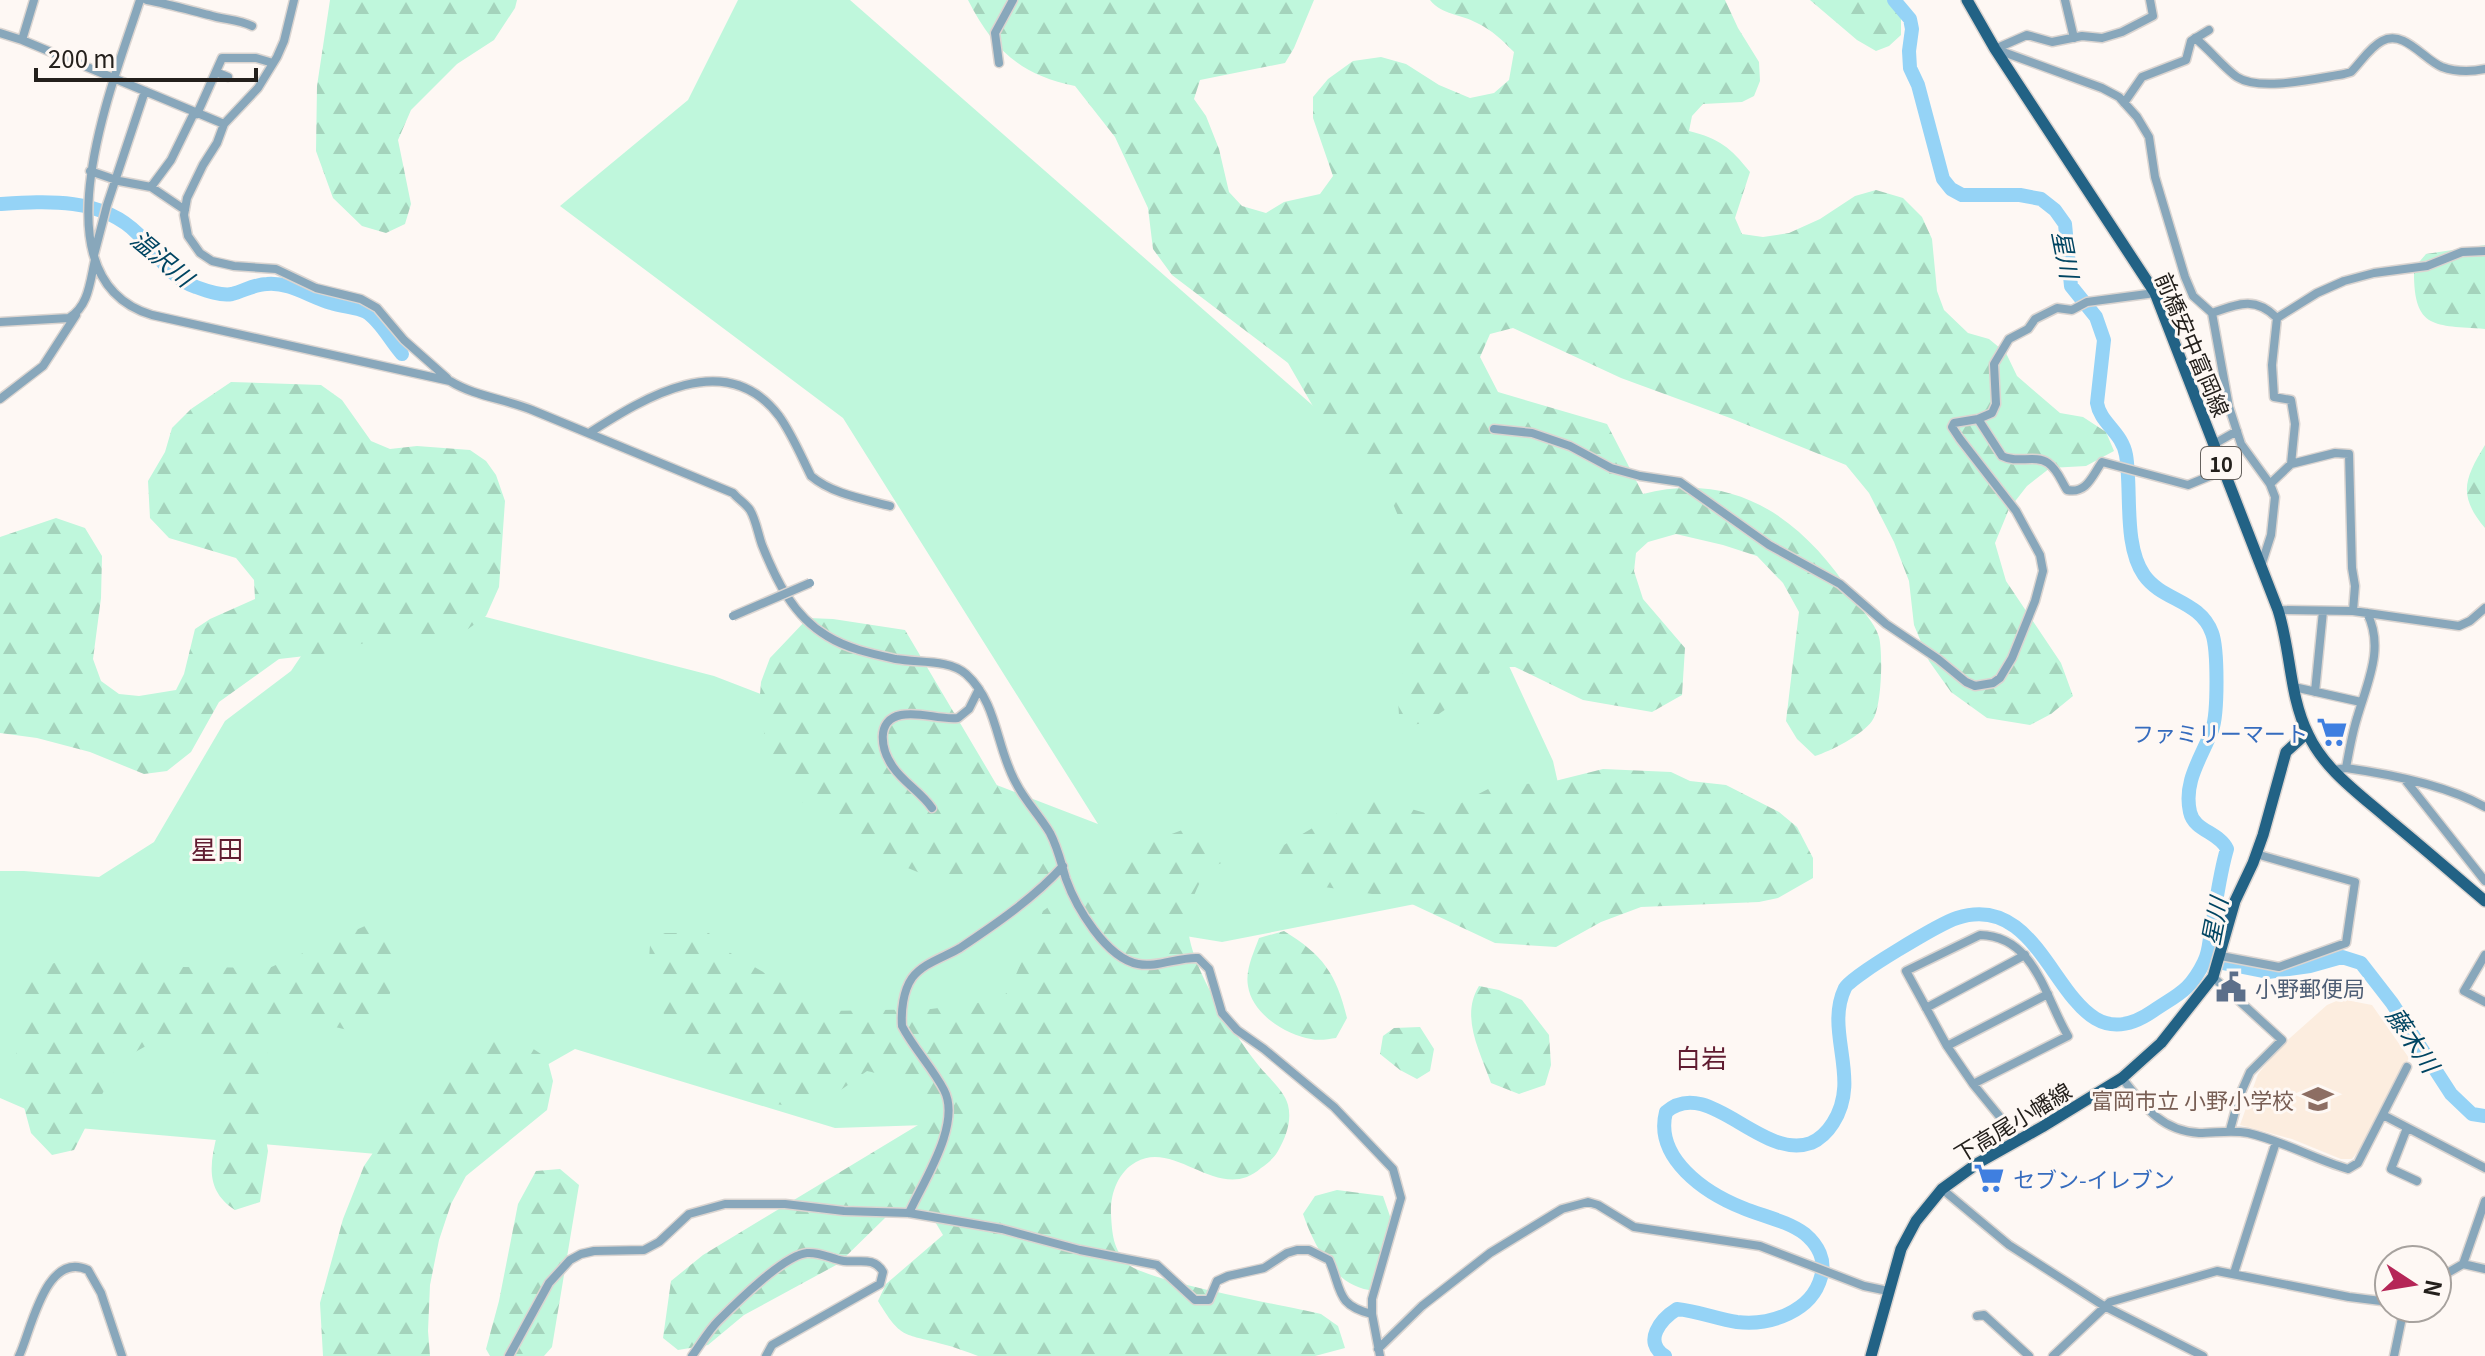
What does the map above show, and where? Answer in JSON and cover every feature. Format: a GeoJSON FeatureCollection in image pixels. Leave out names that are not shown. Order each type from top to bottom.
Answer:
{"type":"FeatureCollection","features":[{"type":"Feature","properties":{"kind":"main road","name":"前橋安中富岡線"},"geometry":{"type":"LineString","coordinates":[[1970,1],[1995,49],[2155,293],[2278,610],[2294,687],[2307,733],[2317,751],[2485,901]]}},
{"type":"Feature","properties":{"kind":"main road","name":"下高尾小幡線"},"geometry":{"type":"LineString","coordinates":[[1871,1356],[1901,1249],[1916,1221],[1942,1189],[1978,1163],[2122,1078],[2161,1043],[2218,965],[2235,901],[2256,854],[2286,752],[2307,733]]}},
{"type":"Feature","properties":{"kind":"street"},"geometry":{"type":"LineString","coordinates":[[22,40],[34,0]]}},
{"type":"Feature","properties":{"kind":"street"},"geometry":{"type":"LineString","coordinates":[[140,0],[90,171],[88,234],[94,257],[111,289],[140,311],[450,381]]}},
{"type":"Feature","properties":{"kind":"street"},"geometry":{"type":"LineString","coordinates":[[147,0],[229,17],[252,26]]}},
{"type":"Feature","properties":{"kind":"street"},"geometry":{"type":"LineString","coordinates":[[294,0],[284,41],[273,63],[258,88],[224,124],[187,198],[188,236],[200,253],[212,261],[234,266],[276,269],[316,288],[361,299],[377,308],[404,340],[459,387],[516,404],[733,493],[751,511],[776,578],[791,605],[827,636],[872,653],[951,665],[965,672],[987,700],[1015,782],[1048,829],[1059,851],[1066,879],[1085,917],[1101,938],[1121,957],[1139,965],[1182,957],[1198,958],[1209,969],[1222,1013],[1237,1030],[1334,1107],[1393,1169],[1401,1198],[1375,1285],[1372,1314],[1379,1353]]}},
{"type":"Feature","properties":{"kind":"street"},"geometry":{"type":"LineString","coordinates":[[999,63],[995,33],[1013,0]]}},
{"type":"Feature","properties":{"kind":"street"},"geometry":{"type":"LineString","coordinates":[[2065,0],[2074,38]]}},
{"type":"Feature","properties":{"kind":"street"},"geometry":{"type":"LineString","coordinates":[[1995,49],[2027,35],[2052,42],[2102,38],[2153,16],[2150,0]]}},
{"type":"Feature","properties":{"kind":"street"},"geometry":{"type":"LineString","coordinates":[[2124,103],[2142,77],[2186,60],[2191,41],[2209,30]]}},
{"type":"Feature","properties":{"kind":"street"},"geometry":{"type":"LineString","coordinates":[[0,33],[224,124]]}},
{"type":"Feature","properties":{"kind":"street"},"geometry":{"type":"LineString","coordinates":[[2195,38],[2232,73],[2247,82],[2292,81],[2351,72],[2384,40],[2394,38],[2417,49],[2443,68],[2473,72],[2485,69]]}},
{"type":"Feature","properties":{"kind":"street"},"geometry":{"type":"LineString","coordinates":[[1995,49],[2102,88],[2124,103],[2149,137],[2155,177],[2185,277],[2193,296],[2212,313],[2229,407],[2241,444],[2270,484],[2275,497],[2271,535],[2261,566]]}},
{"type":"Feature","properties":{"kind":"street"},"geometry":{"type":"LineString","coordinates":[[151,187],[171,160],[222,58],[256,58],[273,63]]}},
{"type":"Feature","properties":{"kind":"street"},"geometry":{"type":"LineString","coordinates":[[216,72],[228,77]]}},
{"type":"Feature","properties":{"kind":"street"},"geometry":{"type":"LineString","coordinates":[[0,399],[43,366],[87,296],[100,228],[145,91]]}},
{"type":"Feature","properties":{"kind":"street"},"geometry":{"type":"LineString","coordinates":[[90,171],[151,187],[185,210]]}},
{"type":"Feature","properties":{"kind":"street"},"geometry":{"type":"LineString","coordinates":[[2277,318],[2317,293],[2344,281],[2374,273],[2427,266],[2462,252],[2485,251]]}},
{"type":"Feature","properties":{"kind":"street"},"geometry":{"type":"LineString","coordinates":[[1494,429],[1532,433],[1570,446],[1611,468],[1680,482],[1769,545],[1840,584],[1886,624],[1966,682],[1975,686],[1993,683],[2000,678],[2012,658],[2035,601],[2043,571],[2040,555],[2016,511],[1952,427],[1957,420],[1978,419],[1992,413],[1996,404],[1994,364],[2009,339],[2028,329],[2035,319],[2057,308],[2072,310],[2087,302],[2155,293]]}},
{"type":"Feature","properties":{"kind":"street"},"geometry":{"type":"LineString","coordinates":[[2212,313],[2245,302],[2269,310],[2277,318]]}},
{"type":"Feature","properties":{"kind":"street"},"geometry":{"type":"LineString","coordinates":[[0,322],[69,318],[77,313]]}},
{"type":"Feature","properties":{"kind":"street"},"geometry":{"type":"LineString","coordinates":[[2277,318],[2272,365],[2274,397],[2291,400],[2295,424],[2291,464]]}},
{"type":"Feature","properties":{"kind":"street"},"geometry":{"type":"LineString","coordinates":[[589,433],[630,407],[677,386],[718,381],[741,386],[759,397],[778,415],[816,481],[890,506]]}},
{"type":"Feature","properties":{"kind":"street"},"geometry":{"type":"LineString","coordinates":[[1978,419],[2002,456],[2049,463],[2067,490],[2079,491],[2088,484],[2102,462],[2190,484],[2210,476],[2216,449],[2237,431]]}},
{"type":"Feature","properties":{"kind":"street"},"geometry":{"type":"LineString","coordinates":[[2270,484],[2291,464],[2335,453],[2349,454],[2355,586],[2353,611]]}},
{"type":"Feature","properties":{"kind":"street"},"geometry":{"type":"LineString","coordinates":[[733,616],[810,583]]}},
{"type":"Feature","properties":{"kind":"street"},"geometry":{"type":"LineString","coordinates":[[2278,610],[2353,611],[2459,626],[2485,608]]}},
{"type":"Feature","properties":{"kind":"street"},"geometry":{"type":"LineString","coordinates":[[2315,692],[2323,611]]}},
{"type":"Feature","properties":{"kind":"street"},"geometry":{"type":"LineString","coordinates":[[2367,613],[2374,627],[2373,666],[2340,769],[2378,773],[2458,794],[2485,807]]}},
{"type":"Feature","properties":{"kind":"street"},"geometry":{"type":"LineString","coordinates":[[2294,687],[2361,702]]}},
{"type":"Feature","properties":{"kind":"street"},"geometry":{"type":"LineString","coordinates":[[932,808],[891,764],[882,734],[885,725],[890,719],[901,715],[958,718],[969,709],[979,689]]}},
{"type":"Feature","properties":{"kind":"street"},"geometry":{"type":"LineString","coordinates":[[2405,781],[2485,881]]}},
{"type":"Feature","properties":{"kind":"street"},"geometry":{"type":"LineString","coordinates":[[2218,965],[2279,967],[2346,943],[2355,882],[2256,854]]}},
{"type":"Feature","properties":{"kind":"street"},"geometry":{"type":"LineString","coordinates":[[909,1213],[939,1151],[948,1112],[943,1088],[902,1026],[906,989],[913,976],[923,968],[966,944],[1024,902],[1046,885],[1063,866]]}},
{"type":"Feature","properties":{"kind":"street"},"geometry":{"type":"LineString","coordinates":[[1973,1084],[2068,1036],[2025,955],[1996,935],[1980,935],[1906,971],[1947,1046],[1973,1084],[2018,1139]]}},
{"type":"Feature","properties":{"kind":"street"},"geometry":{"type":"LineString","coordinates":[[1926,1008],[2025,955]]}},
{"type":"Feature","properties":{"kind":"street"},"geometry":{"type":"LineString","coordinates":[[2485,955],[2464,991],[2485,1002]]}},
{"type":"Feature","properties":{"kind":"street"},"geometry":{"type":"LineString","coordinates":[[2218,965],[2282,1040],[2250,1072],[2230,1130]]}},
{"type":"Feature","properties":{"kind":"street"},"geometry":{"type":"LineString","coordinates":[[1947,1046],[2048,994]]}},
{"type":"Feature","properties":{"kind":"street"},"geometry":{"type":"LineString","coordinates":[[2122,1078],[2148,1112],[2180,1131],[2230,1130],[2276,1142],[2350,1168],[2358,1163],[2407,1067]]}},
{"type":"Feature","properties":{"kind":"street"},"geometry":{"type":"LineString","coordinates":[[2383,1115],[2485,1168]]}},
{"type":"Feature","properties":{"kind":"street"},"geometry":{"type":"LineString","coordinates":[[2407,1128],[2391,1169],[2417,1181]]}},
{"type":"Feature","properties":{"kind":"street"},"geometry":{"type":"LineString","coordinates":[[2234,1273],[2276,1142]]}},
{"type":"Feature","properties":{"kind":"street"},"geometry":{"type":"LineString","coordinates":[[1942,1189],[2009,1245],[2104,1306],[2203,1356]]}},
{"type":"Feature","properties":{"kind":"street"},"geometry":{"type":"LineString","coordinates":[[2453,1270],[2463,1264],[2485,1201]]}},
{"type":"Feature","properties":{"kind":"street"},"geometry":{"type":"LineString","coordinates":[[1379,1353],[1422,1306],[1461,1273],[1562,1209],[1588,1202],[1634,1227],[1760,1246],[1888,1291]]}},
{"type":"Feature","properties":{"kind":"street"},"geometry":{"type":"LineString","coordinates":[[509,1356],[549,1283],[570,1260],[594,1251],[644,1250],[659,1242],[689,1214],[725,1204],[785,1204],[844,1211],[909,1213],[1002,1229],[1080,1250],[1157,1265],[1199,1301],[1209,1300],[1215,1284],[1222,1278],[1264,1268],[1287,1253],[1309,1250],[1329,1260],[1340,1294],[1349,1305],[1372,1314]]}},
{"type":"Feature","properties":{"kind":"street"},"geometry":{"type":"LineString","coordinates":[[692,1356],[717,1322],[790,1259],[806,1253],[844,1261],[871,1261],[879,1265],[883,1272],[880,1284],[772,1345],[766,1356]]}},
{"type":"Feature","properties":{"kind":"street"},"geometry":{"type":"LineString","coordinates":[[2463,1264],[2485,1269]]}},
{"type":"Feature","properties":{"kind":"street"},"geometry":{"type":"LineString","coordinates":[[19,1356],[33,1314],[47,1287],[60,1274],[77,1267],[88,1270],[101,1293],[122,1356]]}},
{"type":"Feature","properties":{"kind":"street"},"geometry":{"type":"LineString","coordinates":[[2053,1356],[2110,1302],[2217,1271],[2373,1300]]}},
{"type":"Feature","properties":{"kind":"street"},"geometry":{"type":"LineString","coordinates":[[1977,1316],[1984,1315],[2029,1356]]}},
{"type":"Feature","properties":{"kind":"street"},"geometry":{"type":"LineString","coordinates":[[2394,1356],[2401,1324]]}},
{"type":"Feature","properties":{"kind":"shaded area","name":"富岡市立 小野小学校"},"geometry":{"type":"Polygon","coordinates":[[[2341,999],[2372,1005],[2409,1058],[2363,1145],[2352,1159],[2341,1159],[2292,1139],[2240,1125],[2258,1074],[2281,1046],[2327,1005],[2341,999]]]}},
{"type":"Feature","properties":{"kind":"green space"},"geometry":{"type":"Polygon","coordinates":[[[330,0],[517,0],[494,40],[457,64],[411,110],[398,140],[411,204],[405,224],[386,233],[362,226],[333,198],[316,151],[317,86],[330,0]]]}},
{"type":"Feature","properties":{"kind":"green space"},"geometry":{"type":"Polygon","coordinates":[[[738,0],[850,0],[1440,517],[1553,761],[1578,872],[1222,942],[1106,923],[926,1125],[835,1128],[575,1049],[388,1155],[67,1127],[0,1098],[0,871],[99,877],[154,842],[225,721],[291,671],[351,582],[714,676],[1098,824],[843,418],[560,206],[688,100],[738,0]]]}},
{"type":"Feature","properties":{"kind":"green space"},"geometry":{"type":"Polygon","coordinates":[[[968,0],[1314,0],[1285,63],[1200,80],[1194,99],[1206,116],[1219,149],[1229,192],[1242,206],[1266,213],[1284,202],[1320,194],[1333,176],[1313,118],[1313,97],[1328,79],[1353,61],[1381,57],[1406,64],[1439,85],[1470,98],[1494,93],[1509,80],[1514,52],[1488,29],[1440,9],[1430,0],[1725,0],[1759,62],[1760,81],[1754,96],[1742,102],[1703,104],[1692,116],[1689,131],[1724,145],[1750,172],[1735,218],[1742,234],[1763,237],[1789,233],[1820,219],[1855,196],[1876,190],[1903,198],[1922,217],[1932,239],[1937,291],[1944,310],[1968,333],[1989,339],[2006,353],[2017,376],[2060,413],[2083,417],[2106,432],[2114,451],[2086,466],[2050,468],[2027,486],[2009,509],[1995,543],[2006,581],[2061,663],[2073,696],[2051,714],[2030,725],[1987,718],[1951,692],[1929,661],[1914,625],[1909,581],[1894,542],[1869,493],[1846,465],[1621,378],[1513,328],[1490,334],[1480,357],[1498,392],[1607,424],[1643,494],[1677,488],[1708,489],[1737,495],[1764,507],[1812,544],[1833,568],[1877,632],[1881,667],[1878,705],[1872,721],[1861,732],[1815,756],[1797,739],[1786,721],[1799,612],[1783,583],[1757,556],[1676,534],[1648,542],[1636,553],[1634,571],[1643,599],[1685,648],[1682,695],[1652,712],[1583,700],[1515,667],[1493,667],[1483,683],[1426,723],[1410,725],[1399,715],[1398,700],[1407,652],[1407,537],[1386,487],[1329,434],[1288,363],[1172,275],[1153,249],[1148,208],[1115,137],[1075,86],[1039,75],[1010,57],[988,33],[968,0]]]}},
{"type":"Feature","properties":{"kind":"green space"},"geometry":{"type":"Polygon","coordinates":[[[1810,0],[1895,0],[1901,8],[1901,35],[1889,46],[1876,51],[1857,40],[1810,0]]]}},
{"type":"Feature","properties":{"kind":"green space"},"geometry":{"type":"Polygon","coordinates":[[[2485,245],[2485,329],[2439,324],[2430,320],[2417,303],[2414,268],[2426,254],[2485,245]]]}},
{"type":"Feature","properties":{"kind":"green space"},"geometry":{"type":"Polygon","coordinates":[[[231,382],[321,385],[342,400],[371,441],[390,449],[417,446],[470,450],[486,461],[496,475],[505,501],[499,587],[486,616],[468,629],[429,641],[391,636],[323,654],[279,659],[219,702],[191,752],[167,771],[144,774],[90,752],[37,738],[0,733],[0,537],[56,518],[85,528],[102,556],[101,598],[93,659],[101,681],[119,694],[139,696],[176,690],[184,674],[195,629],[255,599],[254,580],[236,558],[169,538],[150,518],[148,481],[165,452],[172,428],[191,409],[231,382]]]}},
{"type":"Feature","properties":{"kind":"green space"},"geometry":{"type":"Polygon","coordinates":[[[2485,445],[2485,528],[2470,506],[2467,486],[2485,445]]]}},
{"type":"Feature","properties":{"kind":"green space"},"geometry":{"type":"Polygon","coordinates":[[[808,618],[905,630],[1050,875],[968,877],[920,873],[869,852],[794,796],[770,762],[759,707],[761,682],[770,658],[808,618]]]}},
{"type":"Feature","properties":{"kind":"green space"},"geometry":{"type":"Polygon","coordinates":[[[1603,769],[1671,772],[1690,781],[1726,785],[1779,812],[1797,827],[1813,858],[1813,878],[1778,898],[1759,902],[1641,907],[1601,922],[1556,947],[1495,943],[1399,898],[1304,884],[1283,877],[1272,861],[1277,849],[1343,810],[1382,795],[1404,807],[1429,814],[1459,804],[1494,786],[1551,782],[1603,769]]]}},
{"type":"Feature","properties":{"kind":"green space"},"geometry":{"type":"Polygon","coordinates":[[[1198,824],[1237,857],[1206,869],[1197,887],[1188,920],[1194,954],[1234,1032],[1286,1099],[1289,1123],[1275,1156],[1245,1177],[1230,1179],[1214,1176],[1167,1158],[1151,1157],[1130,1166],[1120,1178],[1112,1199],[1114,1241],[1123,1259],[1140,1271],[1188,1285],[1321,1314],[1338,1326],[1345,1348],[1315,1356],[978,1356],[911,1336],[892,1322],[878,1301],[886,1284],[943,1235],[934,1220],[911,1215],[886,1217],[838,1264],[744,1315],[708,1345],[678,1350],[663,1338],[671,1281],[703,1255],[923,1122],[927,1112],[900,1086],[867,1071],[832,1096],[802,1106],[763,1100],[736,1088],[710,1071],[669,1024],[656,997],[650,968],[651,939],[665,933],[709,933],[720,947],[830,1011],[931,1009],[998,1000],[1009,991],[1043,911],[1140,846],[1198,824]]]}},
{"type":"Feature","properties":{"kind":"green space"},"geometry":{"type":"Polygon","coordinates":[[[365,926],[384,927],[391,948],[392,983],[386,1005],[380,1019],[364,1034],[294,1017],[275,1029],[257,1084],[268,1151],[260,1202],[235,1210],[221,1198],[214,1184],[213,1153],[223,1104],[222,1088],[213,1066],[187,1038],[155,1041],[119,1061],[74,1150],[52,1155],[31,1133],[17,1081],[16,1020],[31,971],[57,962],[102,955],[183,967],[269,968],[365,926]]]}},
{"type":"Feature","properties":{"kind":"green space"},"geometry":{"type":"Polygon","coordinates":[[[1284,931],[1309,948],[1333,977],[1347,1018],[1336,1038],[1314,1040],[1291,1033],[1263,1014],[1251,996],[1248,974],[1259,938],[1284,931]]]}},
{"type":"Feature","properties":{"kind":"green space"},"geometry":{"type":"Polygon","coordinates":[[[1479,986],[1522,1000],[1549,1035],[1551,1065],[1545,1085],[1519,1094],[1491,1083],[1472,1022],[1471,1010],[1479,986]]]}},
{"type":"Feature","properties":{"kind":"green space"},"geometry":{"type":"Polygon","coordinates":[[[1420,1027],[1434,1049],[1430,1071],[1417,1079],[1380,1054],[1383,1036],[1394,1028],[1420,1027]]]}},
{"type":"Feature","properties":{"kind":"green space"},"geometry":{"type":"Polygon","coordinates":[[[497,1039],[526,1044],[547,1058],[553,1081],[547,1110],[466,1176],[451,1204],[439,1240],[430,1285],[430,1356],[323,1356],[320,1303],[343,1219],[364,1166],[400,1113],[457,1066],[497,1039]]]}},
{"type":"Feature","properties":{"kind":"green space"},"geometry":{"type":"Polygon","coordinates":[[[560,1169],[579,1185],[552,1347],[544,1356],[490,1356],[486,1349],[518,1204],[536,1171],[560,1169]]]}},
{"type":"Feature","properties":{"kind":"green space"},"geometry":{"type":"Polygon","coordinates":[[[1337,1190],[1383,1196],[1392,1222],[1381,1281],[1369,1290],[1345,1280],[1335,1271],[1319,1250],[1303,1214],[1315,1196],[1337,1190]]]}},
{"type":"Feature","properties":{"kind":"waterway","name":"星川"},"geometry":{"type":"LineString","coordinates":[[1665,1356],[1658,1350],[1654,1338],[1660,1325],[1677,1309],[1737,1322],[1776,1318],[1788,1314],[1809,1299],[1821,1277],[1822,1265],[1814,1243],[1798,1229],[1728,1201],[1686,1172],[1668,1144],[1664,1129],[1666,1112],[1682,1103],[1699,1104],[1717,1110],[1773,1141],[1792,1145],[1818,1139],[1833,1123],[1841,1106],[1844,1072],[1838,1021],[1845,988],[1897,950],[1957,918],[1990,915],[2017,928],[2038,950],[2076,1001],[2097,1019],[2122,1024],[2153,1011],[2188,986],[2206,959],[2227,849],[2192,818],[2189,801],[2191,780],[2214,722],[2216,667],[2212,633],[2199,614],[2152,584],[2137,563],[2131,533],[2126,455],[2097,403],[2104,340],[2096,317],[2071,286],[2065,224],[2055,210],[2041,199],[2020,195],[1962,195],[1951,189],[1943,179],[1918,85],[1910,68],[1910,19],[1894,0]]}},
{"type":"Feature","properties":{"kind":"waterway","name":"温沢川"},"geometry":{"type":"LineString","coordinates":[[0,204],[54,202],[91,207],[108,213],[138,234],[171,271],[187,283],[219,294],[275,284],[362,310],[376,320],[402,354]]}},
{"type":"Feature","properties":{"kind":"waterway","name":"藤木川"},"geometry":{"type":"LineString","coordinates":[[2207,960],[2268,972],[2310,966],[2342,957],[2361,963],[2392,1003],[2451,1094],[2472,1114],[2485,1116]]}},
{"type":"Feature","properties":{"kind":"place","name":"ファミリーマート"},"geometry":{"type":"Point","coordinates":[2332,732]}},
{"type":"Feature","properties":{"kind":"place","name":"小野郵便局"},"geometry":{"type":"Point","coordinates":[2231,987]}},
{"type":"Feature","properties":{"kind":"place","name":"富岡市立 小野小学校"},"geometry":{"type":"Point","coordinates":[2318,1099]}},
{"type":"Feature","properties":{"kind":"place","name":"セブン-イレブン"},"geometry":{"type":"Point","coordinates":[1989,1178]}},
{"type":"Feature","properties":{"kind":"district","name":"星田"},"geometry":{"type":"Point","coordinates":[217,847]}},
{"type":"Feature","properties":{"kind":"district","name":"白岩"},"geometry":{"type":"Point","coordinates":[1701,1056]}}]}
